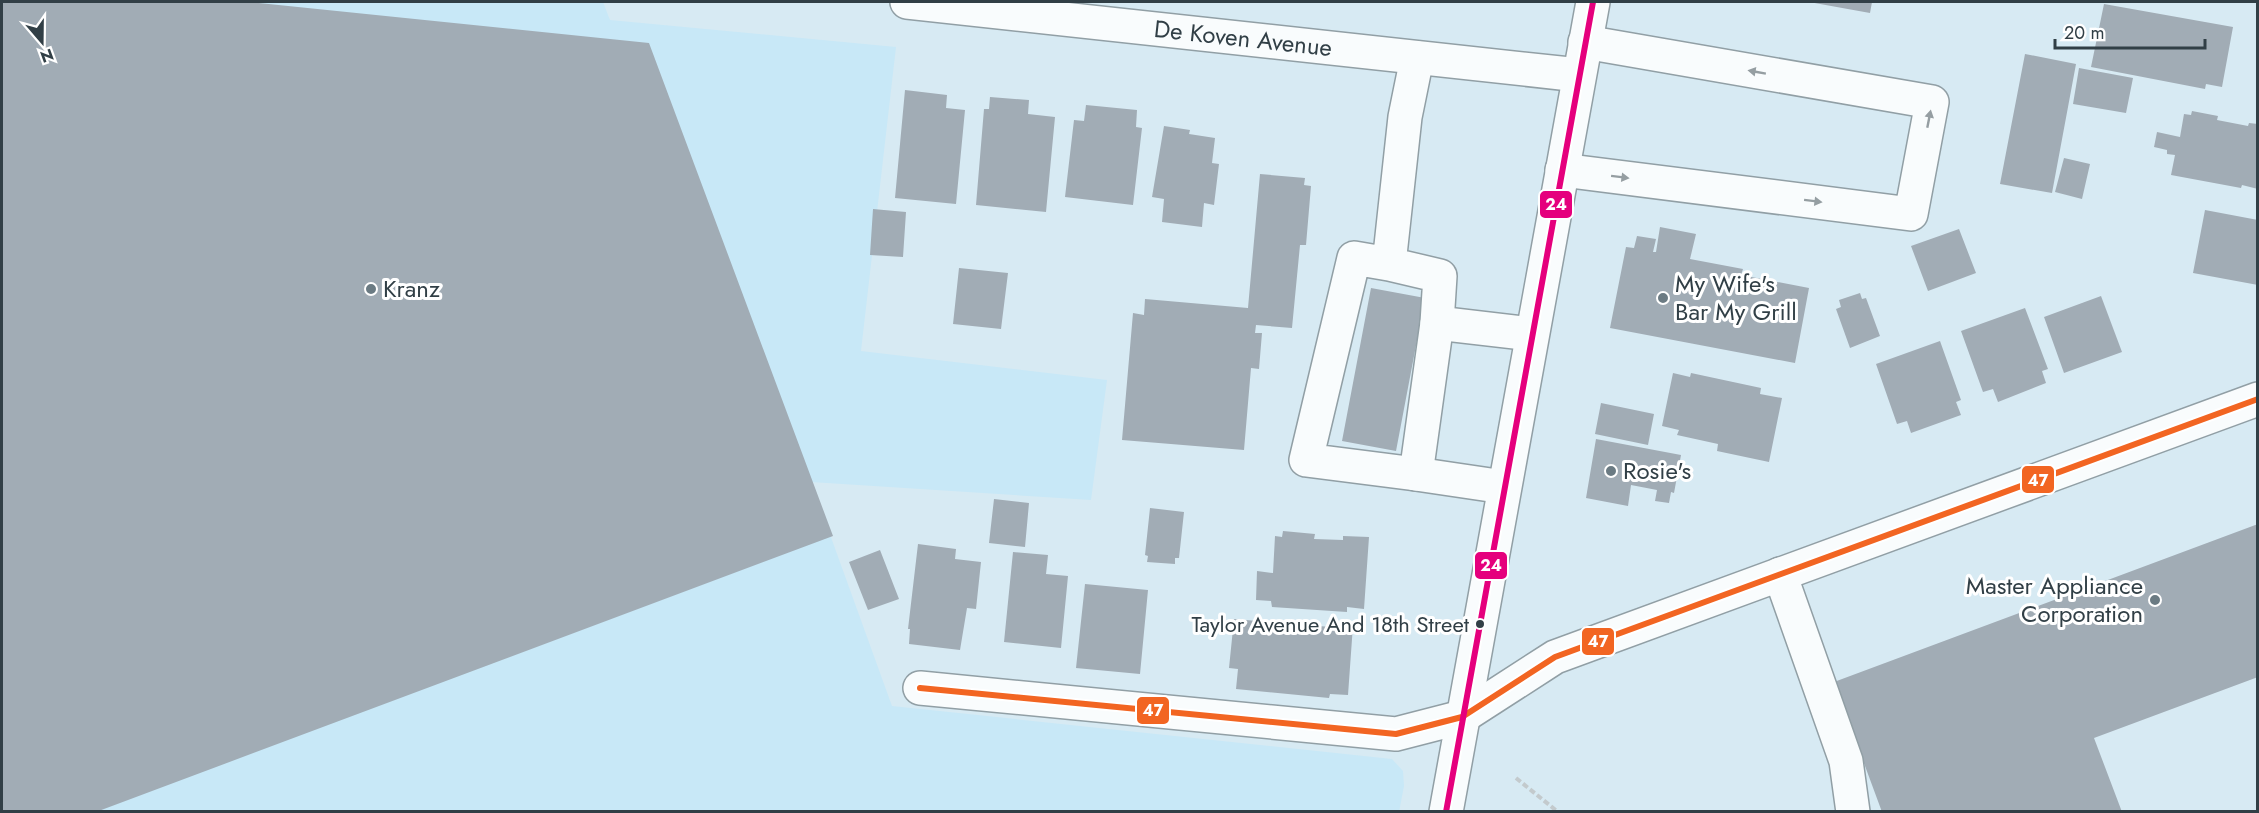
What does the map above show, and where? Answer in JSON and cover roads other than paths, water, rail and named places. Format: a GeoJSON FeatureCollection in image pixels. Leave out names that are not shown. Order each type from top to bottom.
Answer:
{"type":"FeatureCollection","features":[{"type":"Feature","properties":{"kind":"street","name":"De Koven Avenue"},"geometry":{"type":"LineString","coordinates":[[907,2],[1579,75]]}},
{"type":"Feature","properties":{"kind":"street"},"geometry":{"type":"LineString","coordinates":[[1446,812],[1593,2]]}},
{"type":"Feature","properties":{"kind":"street"},"geometry":{"type":"LineString","coordinates":[[1562,170],[1911,214],[1932,102],[1585,42]]}},
{"type":"Feature","properties":{"kind":"street"},"geometry":{"type":"LineString","coordinates":[[1389,264],[1405,117],[1417,57]]}},
{"type":"Feature","properties":{"kind":"street"},"geometry":{"type":"LineString","coordinates":[[1416,474],[1437,323],[1440,276],[1354,258],[1306,460],[1504,487]]}},
{"type":"Feature","properties":{"kind":"street"},"geometry":{"type":"LineString","coordinates":[[1437,323],[1532,334]]}},
{"type":"Feature","properties":{"kind":"street"},"geometry":{"type":"LineString","coordinates":[[920,688],[1396,734],[1462,717],[1555,657],[2258,399]]}},
{"type":"Feature","properties":{"kind":"street"},"geometry":{"type":"LineString","coordinates":[[1780,574],[1846,761],[1853,812]]}},
{"type":"Feature","properties":{"kind":"place","name":"Kranz"},"geometry":{"type":"Point","coordinates":[371,289]}},
{"type":"Feature","properties":{"kind":"place","name":"My Wife's Bar My Grill"},"geometry":{"type":"Point","coordinates":[1663,298]}},
{"type":"Feature","properties":{"kind":"place","name":"Rosie's"},"geometry":{"type":"Point","coordinates":[1611,471]}},
{"type":"Feature","properties":{"kind":"place","name":"Master Appliance Corporation"},"geometry":{"type":"Point","coordinates":[2155,600]}},
{"type":"Feature","properties":{"kind":"place","name":"Taylor Avenue And 18th Street"},"geometry":{"type":"Point","coordinates":[1480,624]}}]}
